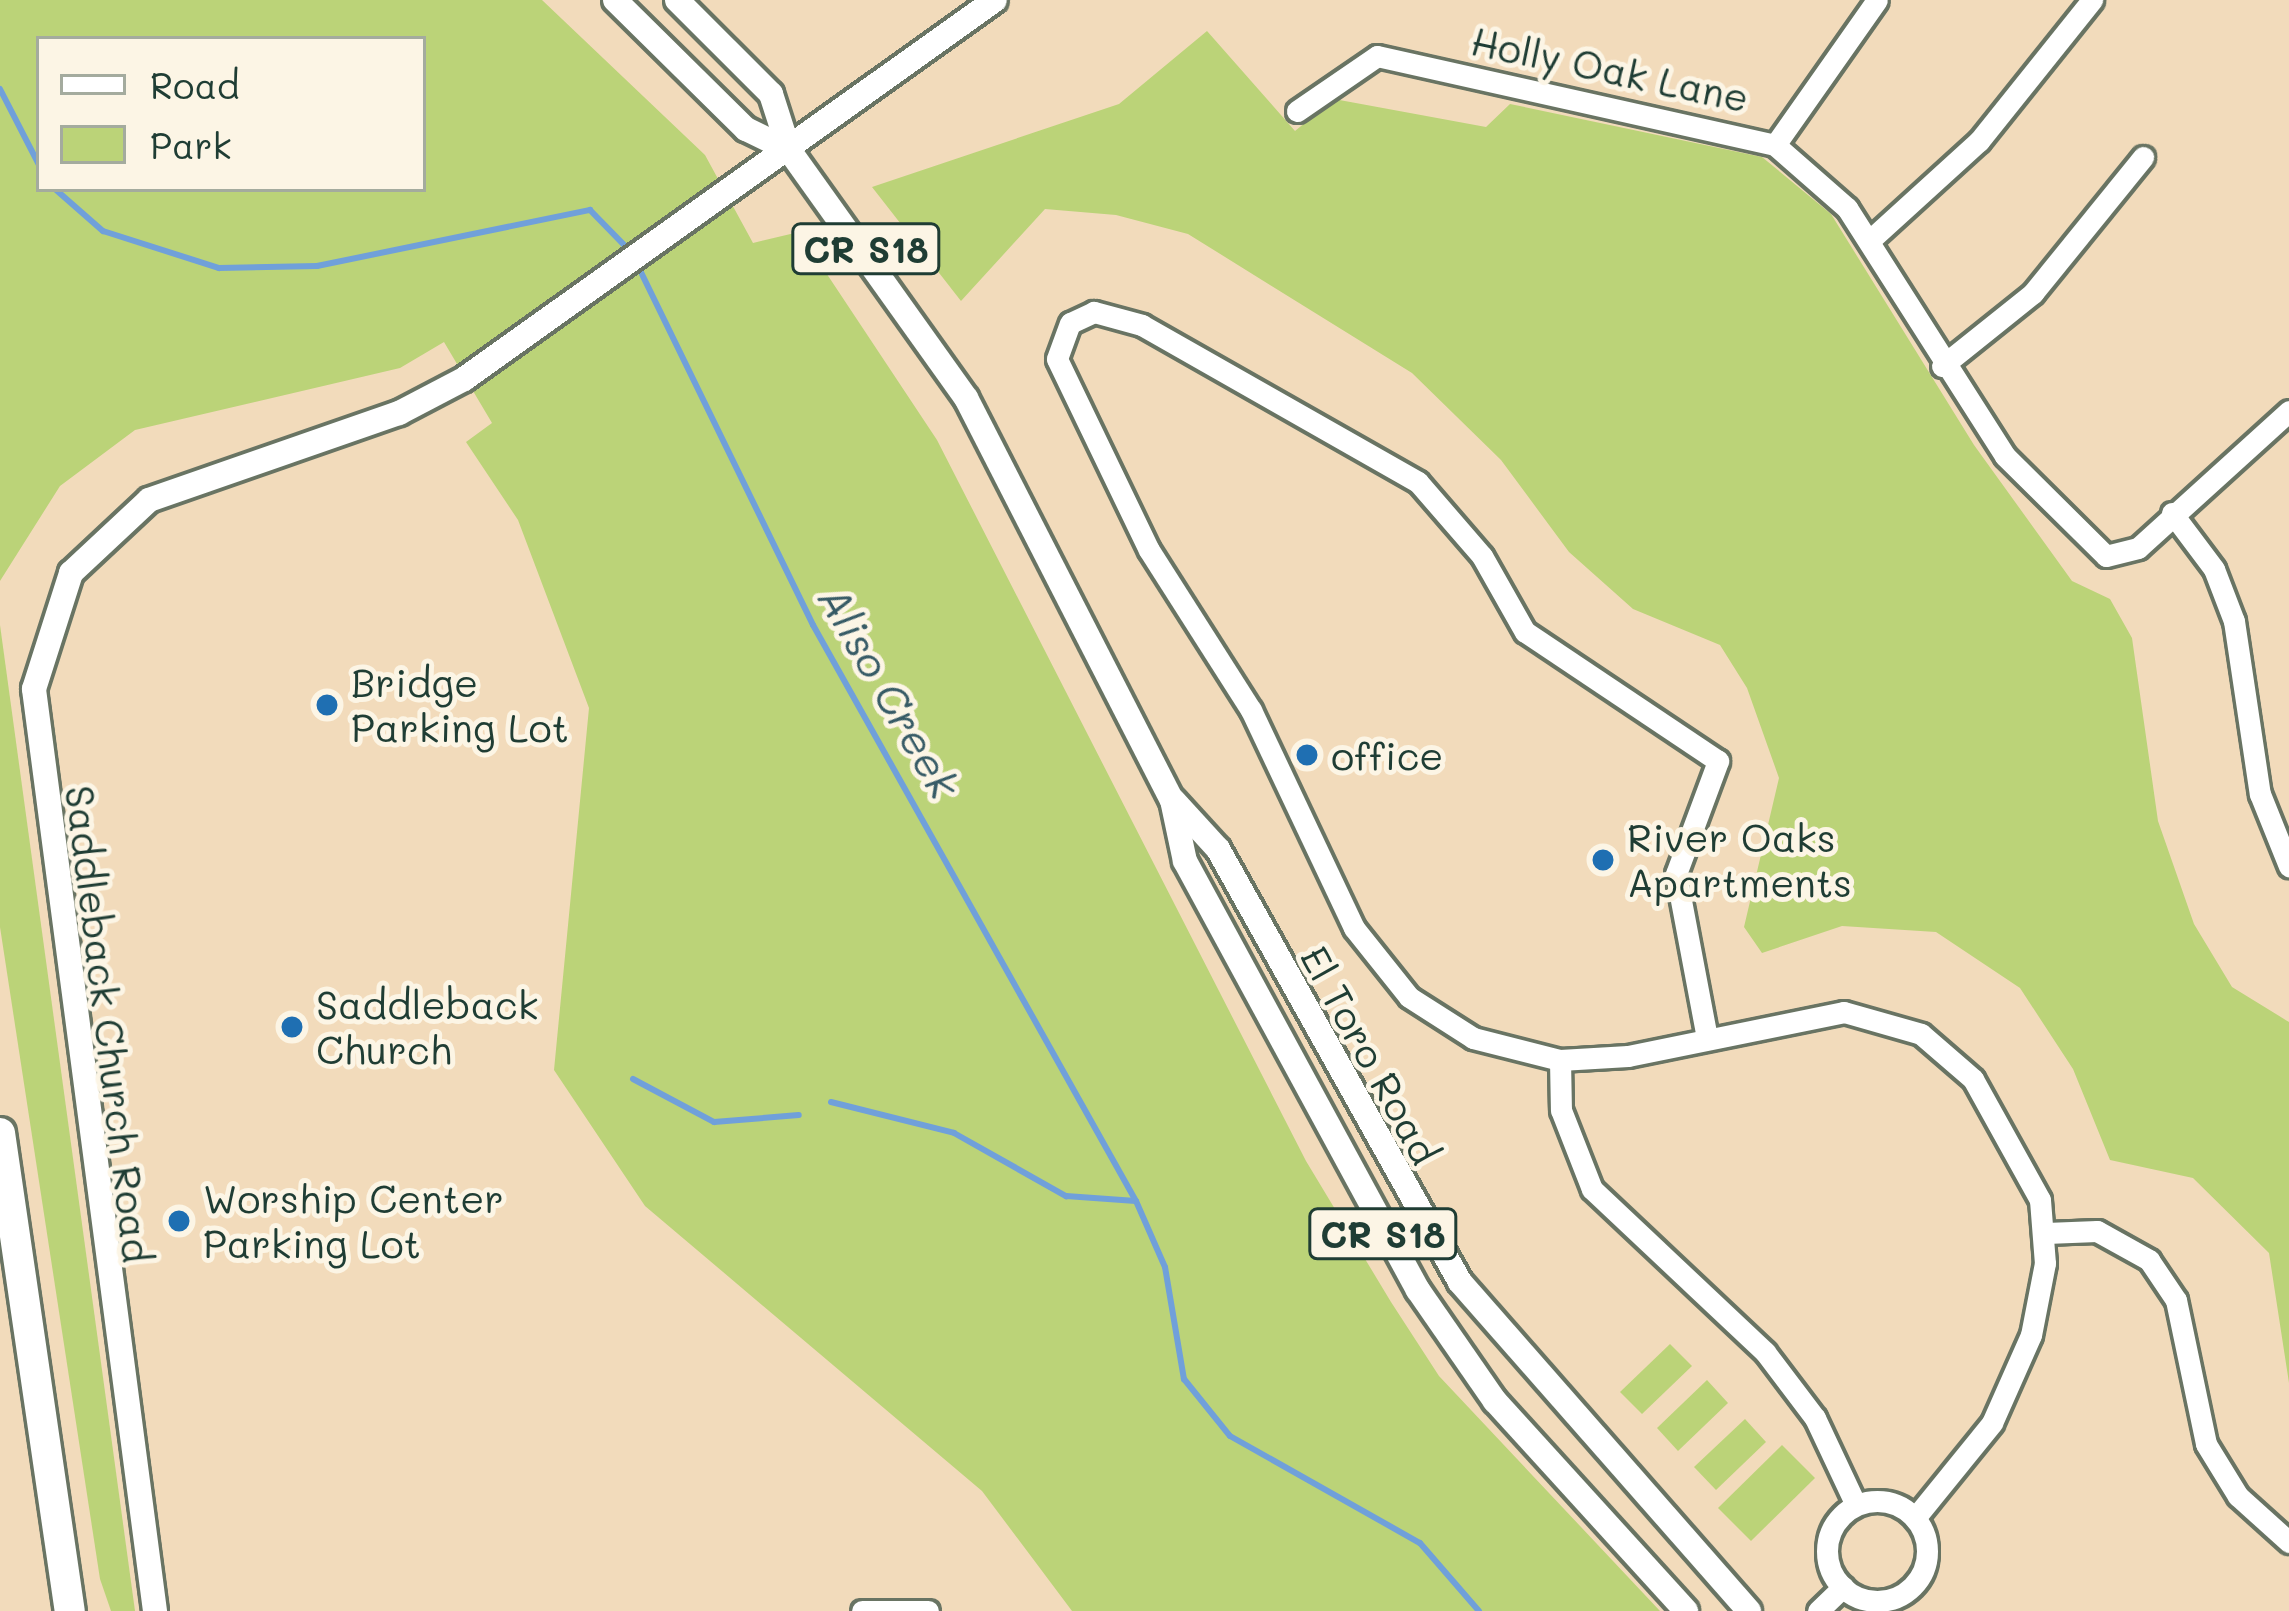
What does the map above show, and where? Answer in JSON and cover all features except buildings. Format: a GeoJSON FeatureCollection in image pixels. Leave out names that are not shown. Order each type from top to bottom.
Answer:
{"type":"FeatureCollection","features":[{"type":"Feature","properties":{"kind":"highway"},"geometry":{"type":"LineString","coordinates":[[0,1133],[70,1611]]}},
{"type":"Feature","properties":{"kind":"highway"},"geometry":{"type":"LineString","coordinates":[[46,1448],[84,1611]]}},
{"type":"Feature","properties":{"kind":"main road","name":"El Toro Road"},"geometry":{"type":"LineString","coordinates":[[615,0],[746,129],[788,150]]}},
{"type":"Feature","properties":{"kind":"main road","name":"El Toro Road"},"geometry":{"type":"LineString","coordinates":[[677,0],[771,94],[788,150],[966,398],[1172,800],[1185,861],[1418,1290],[1495,1401],[1686,1611]]}},
{"type":"Feature","properties":{"kind":"main road","name":"Saddleback Church Road"},"geometry":{"type":"LineString","coordinates":[[154,1611],[46,837],[38,651],[71,573],[148,500],[399,413],[464,379],[727,197],[995,0]]}},
{"type":"Feature","properties":{"kind":"main road","name":"El Toro Road"},"geometry":{"type":"LineString","coordinates":[[1172,800],[1218,849],[1460,1282],[1749,1611]]}},
{"type":"Feature","properties":{"kind":"street"},"geometry":{"type":"LineString","coordinates":[[1774,145],[1877,0]]}},
{"type":"Feature","properties":{"kind":"street"},"geometry":{"type":"LineString","coordinates":[[1869,241],[1979,141],[2092,0]]}},
{"type":"Feature","properties":{"kind":"street","name":"Holly Oak Lane"},"geometry":{"type":"LineString","coordinates":[[1297,111],[1377,56],[1774,145],[1823,179],[1869,241],[1942,366],[2088,547],[2123,556],[2172,513]]}},
{"type":"Feature","properties":{"kind":"street"},"geometry":{"type":"LineString","coordinates":[[1942,366],[2033,292],[2143,157]]}},
{"type":"Feature","properties":{"kind":"street"},"geometry":{"type":"LineString","coordinates":[[1708,1038],[1676,874],[1718,761],[1525,632],[1482,556],[1405,473],[1142,325],[1094,312],[1070,322],[1057,359],[1378,966],[1448,1025],[1559,1060],[1708,1038],[1828,1012],[1921,1034],[1973,1079],[2018,1148],[2046,1233],[2018,1371],[1970,1460],[1915,1518]]}},
{"type":"Feature","properties":{"kind":"street"},"geometry":{"type":"LineString","coordinates":[[2289,410],[2172,513],[2214,569],[2234,621],[2260,794],[2289,866]]}},
{"type":"Feature","properties":{"kind":"street"},"geometry":{"type":"LineString","coordinates":[[1559,1060],[1561,1110],[1592,1189],[1765,1352],[1815,1418],[1856,1505]]}},
{"type":"Feature","properties":{"kind":"street"},"geometry":{"type":"LineString","coordinates":[[2046,1233],[2097,1231],[2149,1260],[2176,1300],[2206,1444],[2238,1496],[2289,1542]]}},
{"type":"Feature","properties":{"kind":"street"},"geometry":{"type":"LineString","coordinates":[[1887,1502],[1915,1518],[1925,1563],[1899,1604],[1843,1588],[1827,1543],[1856,1505],[1887,1502]]}},
{"type":"Feature","properties":{"kind":"street"},"geometry":{"type":"LineString","coordinates":[[1819,1611],[1843,1588]]}},
{"type":"Feature","properties":{"kind":"street"},"geometry":{"type":"LineString","coordinates":[[862,1611],[928,1611]]}},
{"type":"Feature","properties":{"kind":"green space"},"geometry":{"type":"Polygon","coordinates":[[[0,0],[542,0],[705,155],[753,243],[799,232],[937,440],[1306,1161],[1391,1302],[1439,1376],[1660,1611],[1072,1611],[982,1491],[645,1206],[554,1070],[589,708],[518,520],[466,442],[492,423],[444,342],[400,368],[135,430],[60,486],[0,581],[0,0]]]}},
{"type":"Feature","properties":{"kind":"green space"},"geometry":{"type":"Polygon","coordinates":[[[1207,31],[1295,131],[1334,99],[1486,127],[1510,104],[1762,157],[1831,214],[1974,445],[2072,581],[2110,599],[2132,638],[2158,821],[2194,924],[2232,987],[2289,1022],[2289,1383],[2269,1253],[2193,1178],[2110,1160],[2073,1069],[2020,988],[1936,932],[1842,926],[1762,953],[1744,927],[1779,778],[1747,688],[1720,645],[1633,609],[1569,552],[1501,460],[1412,373],[1188,234],[1116,215],[1045,209],[961,301],[872,187],[1119,104],[1207,31]]]}},
{"type":"Feature","properties":{"kind":"green space"},"geometry":{"type":"Polygon","coordinates":[[[0,625],[135,1611],[111,1611],[100,1579],[0,927],[0,625]]]}},
{"type":"Feature","properties":{"kind":"green space"},"geometry":{"type":"Polygon","coordinates":[[[1670,1344],[1692,1366],[1642,1414],[1620,1392],[1670,1344]]]}},
{"type":"Feature","properties":{"kind":"green space"},"geometry":{"type":"Polygon","coordinates":[[[1707,1380],[1728,1403],[1678,1451],[1657,1428],[1707,1380]]]}},
{"type":"Feature","properties":{"kind":"green space"},"geometry":{"type":"Polygon","coordinates":[[[1745,1419],[1766,1442],[1716,1490],[1694,1467],[1745,1419]]]}},
{"type":"Feature","properties":{"kind":"green space"},"geometry":{"type":"Polygon","coordinates":[[[1782,1445],[1815,1478],[1751,1541],[1718,1508],[1782,1445]]]}},
{"type":"Feature","properties":{"kind":"waterway","name":"Aliso Creek"},"geometry":{"type":"LineString","coordinates":[[0,89],[36,159]]}},
{"type":"Feature","properties":{"kind":"waterway","name":"Aliso Creek"},"geometry":{"type":"LineString","coordinates":[[58,192],[103,231],[219,268],[317,266],[590,210],[629,250]]}},
{"type":"Feature","properties":{"kind":"waterway","name":"Aliso Creek"},"geometry":{"type":"LineString","coordinates":[[636,262],[813,625],[1136,1201],[1165,1267],[1184,1379],[1230,1436],[1420,1543],[1479,1611]]}},
{"type":"Feature","properties":{"kind":"waterway"},"geometry":{"type":"LineString","coordinates":[[633,1079],[714,1122],[799,1115]]}},
{"type":"Feature","properties":{"kind":"waterway"},"geometry":{"type":"LineString","coordinates":[[831,1102],[954,1133],[1066,1196],[1136,1201]]}},
{"type":"Feature","properties":{"kind":"place","name":"Bridge Parking Lot"},"geometry":{"type":"Point","coordinates":[327,705]}},
{"type":"Feature","properties":{"kind":"place","name":"office"},"geometry":{"type":"Point","coordinates":[1307,755]}},
{"type":"Feature","properties":{"kind":"place","name":"River Oaks Apartments"},"geometry":{"type":"Point","coordinates":[1603,860]}},
{"type":"Feature","properties":{"kind":"place","name":"Saddleback Church"},"geometry":{"type":"Point","coordinates":[292,1027]}},
{"type":"Feature","properties":{"kind":"place","name":"Worship Center Parking Lot"},"geometry":{"type":"Point","coordinates":[179,1221]}}]}
